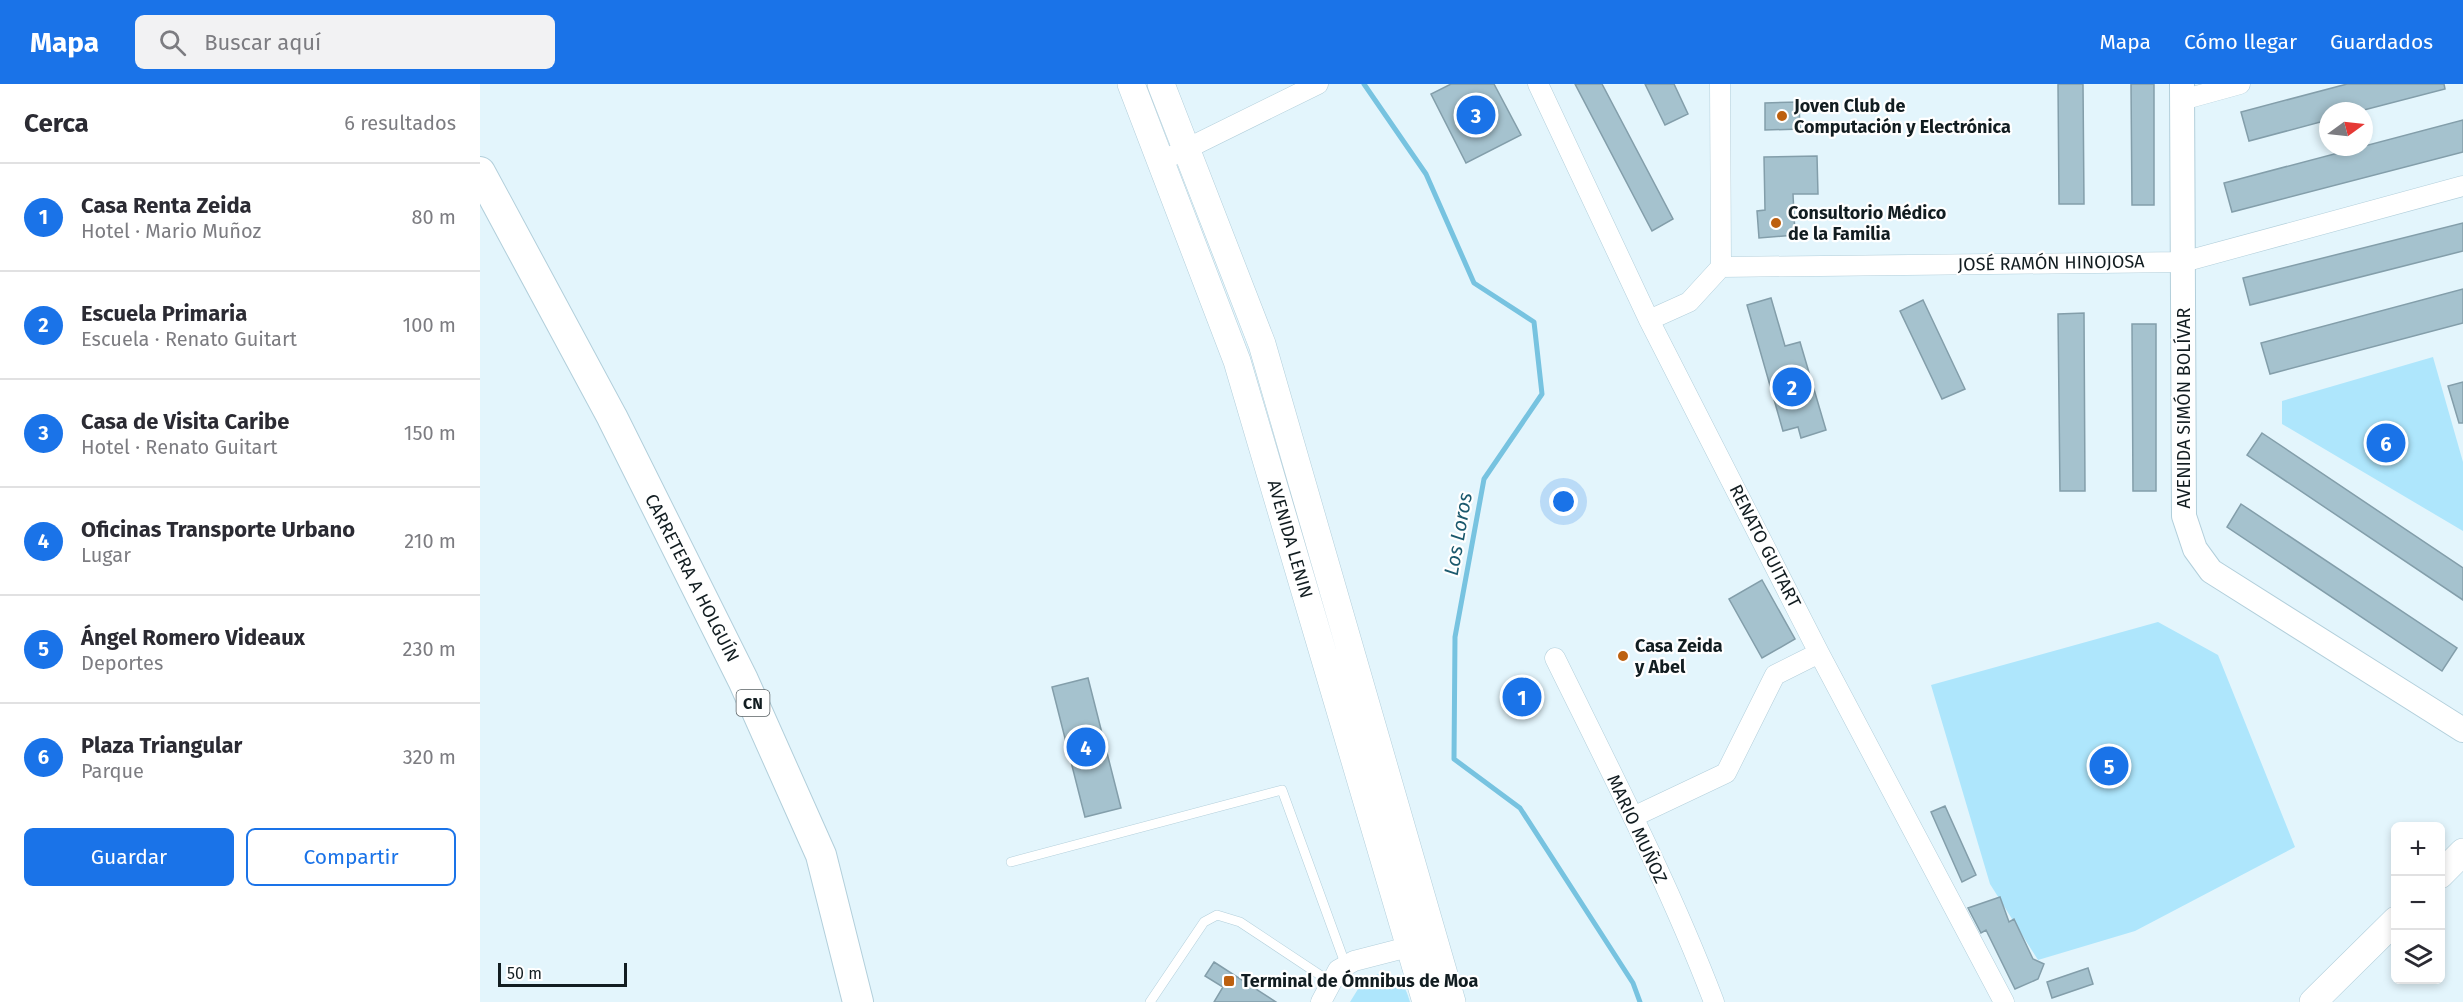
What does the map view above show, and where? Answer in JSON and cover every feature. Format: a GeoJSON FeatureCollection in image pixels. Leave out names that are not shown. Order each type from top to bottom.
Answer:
{"type":"FeatureCollection","features":[{"type":"Feature","properties":{"kind":"main road","name":"AVENIDA LENIN"},"geometry":{"type":"LineString","coordinates":[[1131,84],[1237,361],[1422,944],[1452,1002]]}},
{"type":"Feature","properties":{"kind":"main road","name":"AVENIDA LENIN"},"geometry":{"type":"LineString","coordinates":[[1161,84],[1262,344],[1422,944],[1426,1002]]}},
{"type":"Feature","properties":{"kind":"main road","name":"CARRETERA A HOLGUÍN"},"geometry":{"type":"LineString","coordinates":[[480,172],[612,417],[743,680],[821,855],[858,1002]]}},
{"type":"Feature","properties":{"kind":"main road"},"geometry":{"type":"LineString","coordinates":[[2445,870],[2463,852]]}},
{"type":"Feature","properties":{"kind":"main road"},"geometry":{"type":"LineString","coordinates":[[2313,1002],[2391,925]]}},
{"type":"Feature","properties":{"kind":"street"},"geometry":{"type":"LineString","coordinates":[[1161,161],[1318,84]]}},
{"type":"Feature","properties":{"kind":"street","name":"RENATO GUITART"},"geometry":{"type":"LineString","coordinates":[[1538,84],[1649,320],[1819,653],[2004,1002]]}},
{"type":"Feature","properties":{"kind":"street"},"geometry":{"type":"LineString","coordinates":[[1649,320],[1689,302],[1721,267],[1720,84]]}},
{"type":"Feature","properties":{"kind":"street"},"geometry":{"type":"LineString","coordinates":[[2182,92],[2240,84]]}},
{"type":"Feature","properties":{"kind":"street","name":"AVENIDA SIMÓN BOLÍVAR"},"geometry":{"type":"LineString","coordinates":[[2182,92],[2184,516],[2195,549],[2211,571],[2463,730]]}},
{"type":"Feature","properties":{"kind":"street","name":"JOSÉ RAMÓN HINOJOSA"},"geometry":{"type":"LineString","coordinates":[[1721,267],[2182,262],[2463,186]]}},
{"type":"Feature","properties":{"kind":"street"},"geometry":{"type":"LineString","coordinates":[[1633,817],[1726,773],[1775,675],[1819,653]]}},
{"type":"Feature","properties":{"kind":"street","name":"MARIO MUÑOZ"},"geometry":{"type":"LineString","coordinates":[[1555,658],[1633,817],[1695,954],[1714,1002]]}},
{"type":"Feature","properties":{"kind":"street"},"geometry":{"type":"LineString","coordinates":[[1321,1002],[1338,970],[1354,961],[1422,944]]}},
{"type":"Feature","properties":{"kind":"lane"},"geometry":{"type":"LineString","coordinates":[[1011,862],[1282,790],[1346,966]]}},
{"type":"Feature","properties":{"kind":"lane"},"geometry":{"type":"LineString","coordinates":[[1150,1002],[1204,922],[1217,915],[1240,922],[1332,983]]}},
{"type":"Feature","properties":{"kind":"shaded area"},"geometry":{"type":"Polygon","coordinates":[[[2433,357],[2463,462],[2463,531],[2282,424],[2282,401],[2433,357]]]}},
{"type":"Feature","properties":{"kind":"shaded area"},"geometry":{"type":"Polygon","coordinates":[[[2158,622],[2218,655],[2295,847],[2135,931],[2038,960],[1990,884],[1931,685],[2158,622]]]}},
{"type":"Feature","properties":{"kind":"shaded area"},"geometry":{"type":"Polygon","coordinates":[[[1378,974],[1400,982],[1410,1002],[1350,1002],[1363,981],[1378,974]]]}},
{"type":"Feature","properties":{"kind":"building"},"geometry":{"type":"Polygon","coordinates":[[[1451,84],[1494,84],[1521,135],[1466,163],[1431,94],[1451,84]]]}},
{"type":"Feature","properties":{"kind":"building"},"geometry":{"type":"Polygon","coordinates":[[[1575,84],[1602,84],[1673,219],[1652,231],[1575,84]]]}},
{"type":"Feature","properties":{"kind":"building"},"geometry":{"type":"Polygon","coordinates":[[[1645,84],[1674,84],[1688,114],[1665,125],[1645,84]]]}},
{"type":"Feature","properties":{"kind":"building"},"geometry":{"type":"Polygon","coordinates":[[[2058,84],[2083,84],[2084,204],[2059,204],[2058,84]]]}},
{"type":"Feature","properties":{"kind":"building"},"geometry":{"type":"Polygon","coordinates":[[[2131,84],[2154,84],[2154,205],[2132,205],[2131,84]]]}},
{"type":"Feature","properties":{"kind":"building"},"geometry":{"type":"Polygon","coordinates":[[[2347,84],[2444,84],[2445,89],[2373,108],[2373,102],[2319,102],[2319,122],[2249,141],[2241,112],[2347,84]]]}},
{"type":"Feature","properties":{"kind":"building","name":"Joven Club de Computación y Electrónica"},"geometry":{"type":"Polygon","coordinates":[[[1799,102],[1800,129],[1765,130],[1765,103],[1799,102]]]}},
{"type":"Feature","properties":{"kind":"building"},"geometry":{"type":"Polygon","coordinates":[[[2463,120],[2463,152],[2232,212],[2224,183],[2326,156],[2373,156],[2373,144],[2463,120]]]}},
{"type":"Feature","properties":{"kind":"building"},"geometry":{"type":"Polygon","coordinates":[[[1817,156],[1818,194],[1793,194],[1795,235],[1759,238],[1757,211],[1765,210],[1764,157],[1817,156]]]}},
{"type":"Feature","properties":{"kind":"building"},"geometry":{"type":"Polygon","coordinates":[[[2463,223],[2463,251],[2250,305],[2243,278],[2463,223]]]}},
{"type":"Feature","properties":{"kind":"building"},"geometry":{"type":"Polygon","coordinates":[[[2463,289],[2463,323],[2270,374],[2261,343],[2463,289]]]}},
{"type":"Feature","properties":{"kind":"building"},"geometry":{"type":"Polygon","coordinates":[[[1771,298],[1785,346],[1800,342],[1826,430],[1801,438],[1798,427],[1783,431],[1747,305],[1771,298]]]}},
{"type":"Feature","properties":{"kind":"building"},"geometry":{"type":"Polygon","coordinates":[[[1923,300],[1965,389],[1942,399],[1900,311],[1923,300]]]}},
{"type":"Feature","properties":{"kind":"building"},"geometry":{"type":"Polygon","coordinates":[[[2084,313],[2085,491],[2060,491],[2058,314],[2084,313]]]}},
{"type":"Feature","properties":{"kind":"building"},"geometry":{"type":"Polygon","coordinates":[[[2132,324],[2156,324],[2156,491],[2133,491],[2132,324]]]}},
{"type":"Feature","properties":{"kind":"building"},"geometry":{"type":"Polygon","coordinates":[[[2463,382],[2463,423],[2459,423],[2448,386],[2463,382]]]}},
{"type":"Feature","properties":{"kind":"building"},"geometry":{"type":"Polygon","coordinates":[[[2262,433],[2463,568],[2463,600],[2247,455],[2262,433]]]}},
{"type":"Feature","properties":{"kind":"building"},"geometry":{"type":"Polygon","coordinates":[[[2241,504],[2457,648],[2442,671],[2227,527],[2241,504]]]}},
{"type":"Feature","properties":{"kind":"building"},"geometry":{"type":"Polygon","coordinates":[[[1762,580],[1795,639],[1762,658],[1729,599],[1762,580]]]}},
{"type":"Feature","properties":{"kind":"building"},"geometry":{"type":"Polygon","coordinates":[[[1088,678],[1121,808],[1085,817],[1052,687],[1088,678]]]}},
{"type":"Feature","properties":{"kind":"building"},"geometry":{"type":"Polygon","coordinates":[[[1945,806],[1976,875],[1962,882],[1931,812],[1945,806]]]}},
{"type":"Feature","properties":{"kind":"building"},"geometry":{"type":"Polygon","coordinates":[[[2000,897],[2009,922],[2014,919],[2033,959],[2044,964],[2038,979],[2015,989],[1986,930],[1981,933],[1968,908],[2000,897]]]}},
{"type":"Feature","properties":{"kind":"building","name":"Terminal de Ómnibus de Moa"},"geometry":{"type":"Polygon","coordinates":[[[1214,962],[1276,1002],[1214,1002],[1223,987],[1205,976],[1214,962]]]}},
{"type":"Feature","properties":{"kind":"building"},"geometry":{"type":"Polygon","coordinates":[[[2088,968],[2093,984],[2052,998],[2047,982],[2088,968]]]}},
{"type":"Feature","properties":{"kind":"waterway","name":"Los Loros"},"geometry":{"type":"LineString","coordinates":[[1364,84],[1426,174],[1474,283],[1534,322],[1542,394],[1484,479],[1455,637],[1454,759],[1520,808],[1633,983],[1640,1002]]}},
{"type":"Feature","properties":{"kind":"place","name":"Casa de Visita Caribe"},"geometry":{"type":"Point","coordinates":[1476,115]}},
{"type":"Feature","properties":{"kind":"place","name":"Joven Club de Computación y Electrónica"},"geometry":{"type":"Point","coordinates":[1782,116]}},
{"type":"Feature","properties":{"kind":"place","name":"Consultorio Médico de la Familia"},"geometry":{"type":"Point","coordinates":[1776,223]}},
{"type":"Feature","properties":{"kind":"place","name":"Escuela Primaria"},"geometry":{"type":"Point","coordinates":[1792,387]}},
{"type":"Feature","properties":{"kind":"place","name":"Plaza Triangular"},"geometry":{"type":"Point","coordinates":[2386,443]}},
{"type":"Feature","properties":{"kind":"place","name":"Casa Zeida y Abel"},"geometry":{"type":"Point","coordinates":[1623,656]}},
{"type":"Feature","properties":{"kind":"place","name":"Casa Renta Zeida"},"geometry":{"type":"Point","coordinates":[1522,697]}},
{"type":"Feature","properties":{"kind":"place","name":"Oficinas Transporte Urbano"},"geometry":{"type":"Point","coordinates":[1086,747]}},
{"type":"Feature","properties":{"kind":"place","name":"Ángel Romero Videaux"},"geometry":{"type":"Point","coordinates":[2109,766]}},
{"type":"Feature","properties":{"kind":"place","name":"Terminal de Ómnibus de Moa"},"geometry":{"type":"Point","coordinates":[1229,981]}}]}
